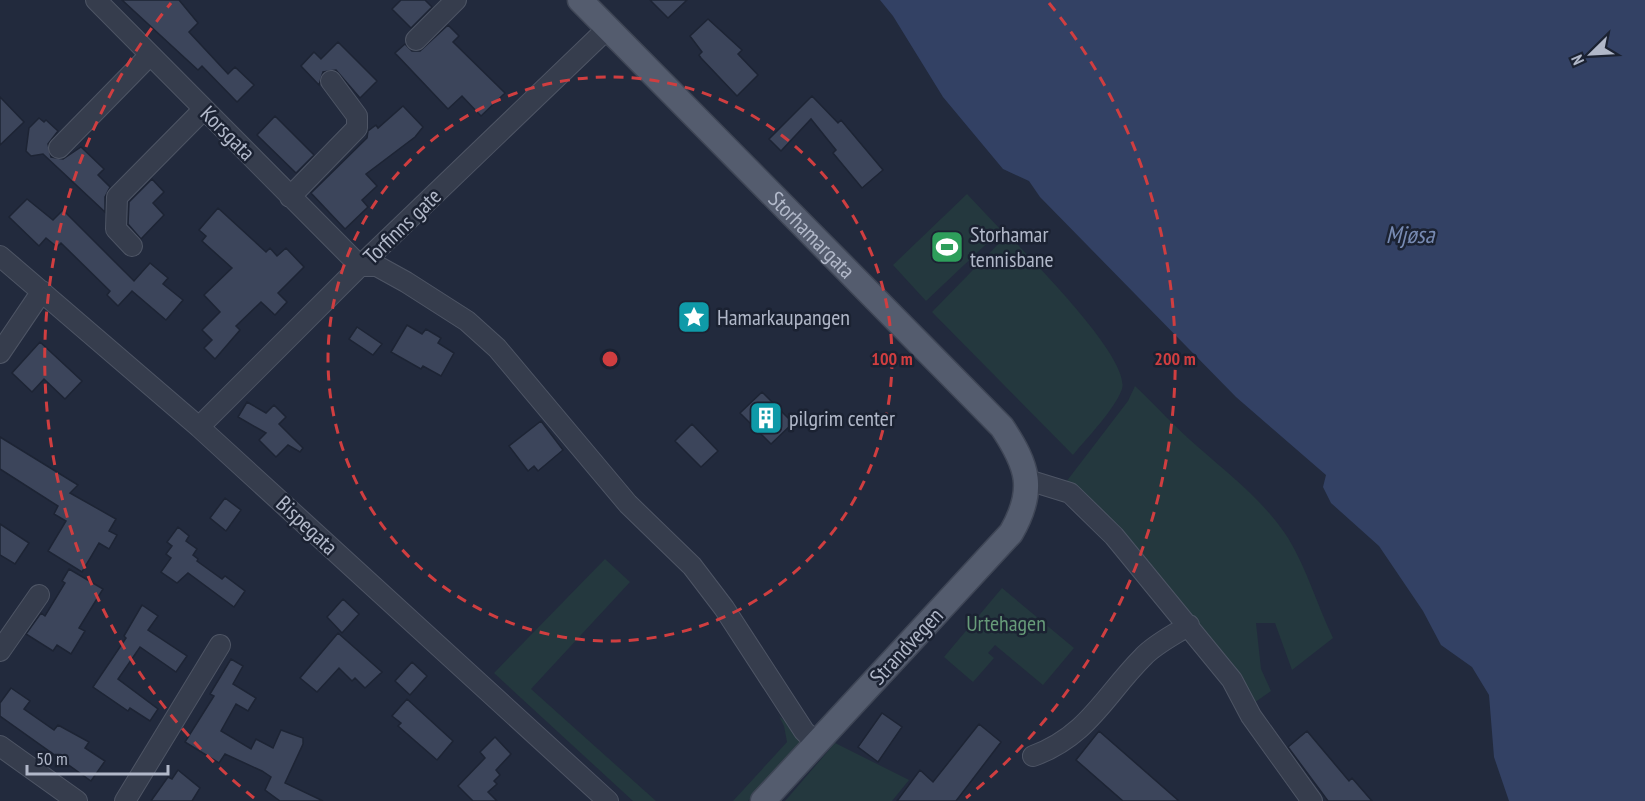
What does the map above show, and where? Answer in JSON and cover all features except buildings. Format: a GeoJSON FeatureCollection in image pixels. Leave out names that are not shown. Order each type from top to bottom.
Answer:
{"type":"FeatureCollection","features":[{"type":"Feature","properties":{"kind":"main road","name":"Storhamargata"},"geometry":{"type":"LineString","coordinates":[[580,0],[1002,427],[1015,447],[1028,480]]}},
{"type":"Feature","properties":{"kind":"main road","name":"Strandvegen"},"geometry":{"type":"LineString","coordinates":[[763,801],[815,742],[1011,533],[1020,517],[1028,480]]}},
{"type":"Feature","properties":{"kind":"street","name":"Korsgata"},"geometry":{"type":"LineString","coordinates":[[96,0],[360,266]]}},
{"type":"Feature","properties":{"kind":"street"},"geometry":{"type":"LineString","coordinates":[[416,40],[456,0]]}},
{"type":"Feature","properties":{"kind":"street","name":"Torfinns gate"},"geometry":{"type":"LineString","coordinates":[[199,427],[360,266],[608,28]]}},
{"type":"Feature","properties":{"kind":"street"},"geometry":{"type":"LineString","coordinates":[[59,148],[150,55]]}},
{"type":"Feature","properties":{"kind":"street"},"geometry":{"type":"LineString","coordinates":[[290,196],[357,128],[357,116],[331,81]]}},
{"type":"Feature","properties":{"kind":"street"},"geometry":{"type":"LineString","coordinates":[[132,246],[116,229],[117,197],[204,109]]}},
{"type":"Feature","properties":{"kind":"street","name":"Bispegata"},"geometry":{"type":"LineString","coordinates":[[0,256],[199,427],[608,801]]}},
{"type":"Feature","properties":{"kind":"street"},"geometry":{"type":"LineString","coordinates":[[360,266],[377,266],[414,287],[467,321],[497,348],[628,504],[692,566],[724,608],[804,732],[815,742]]}},
{"type":"Feature","properties":{"kind":"street"},"geometry":{"type":"LineString","coordinates":[[0,353],[42,291]]}},
{"type":"Feature","properties":{"kind":"street"},"geometry":{"type":"LineString","coordinates":[[1028,480],[1070,493],[1114,536],[1232,680],[1251,716],[1312,801]]}},
{"type":"Feature","properties":{"kind":"street"},"geometry":{"type":"LineString","coordinates":[[0,651],[39,595]]}},
{"type":"Feature","properties":{"kind":"street"},"geometry":{"type":"LineString","coordinates":[[1033,756],[1046,751],[1087,723],[1144,656],[1189,626]]}},
{"type":"Feature","properties":{"kind":"street"},"geometry":{"type":"LineString","coordinates":[[124,801],[220,645]]}},
{"type":"Feature","properties":{"kind":"street"},"geometry":{"type":"LineString","coordinates":[[0,747],[77,801]]}},
{"type":"Feature","properties":{"kind":"green space","name":"Storhamar tennisbane"},"geometry":{"type":"Polygon","coordinates":[[[967,194],[1001,230],[926,301],[893,265],[967,194]]]}},
{"type":"Feature","properties":{"kind":"green space"},"geometry":{"type":"Polygon","coordinates":[[[1008,234],[1077,309],[1111,355],[1121,374],[1122,389],[1118,397],[1073,455],[932,312],[1008,234]]]}},
{"type":"Feature","properties":{"kind":"green space"},"geometry":{"type":"Polygon","coordinates":[[[1135,386],[1190,440],[1246,490],[1279,525],[1301,562],[1333,638],[1292,670],[1275,623],[1256,623],[1261,669],[1271,691],[1251,705],[1066,482],[1128,401],[1135,386]]]}},
{"type":"Feature","properties":{"kind":"green space"},"geometry":{"type":"Polygon","coordinates":[[[605,559],[630,582],[531,689],[656,801],[633,801],[494,673],[605,559]]]}},
{"type":"Feature","properties":{"kind":"green space","name":"Urtehagen"},"geometry":{"type":"Polygon","coordinates":[[[1002,588],[1074,648],[1043,685],[995,645],[988,653],[994,658],[973,682],[944,657],[1002,588]]]}},
{"type":"Feature","properties":{"kind":"green space"},"geometry":{"type":"Polygon","coordinates":[[[779,716],[805,738],[748,801],[733,801],[787,742],[784,726],[779,716]]]}},
{"type":"Feature","properties":{"kind":"green space"},"geometry":{"type":"Polygon","coordinates":[[[835,743],[909,780],[892,801],[785,801],[835,743]]]}},
{"type":"Feature","properties":{"kind":"water","name":"Mjøsa"},"geometry":{"type":"Polygon","coordinates":[[[880,0],[1645,0],[1645,801],[1509,801],[1494,757],[1489,695],[1472,667],[1441,645],[1423,611],[1379,546],[1331,503],[1323,487],[1326,475],[1236,397],[1040,197],[1029,181],[1003,169],[943,97],[893,16],[880,0]]]}},
{"type":"Feature","properties":{"kind":"place","name":"Storhamar tennisbane"},"geometry":{"type":"Point","coordinates":[947,247]}},
{"type":"Feature","properties":{"kind":"place","name":"Hamarkaupangen"},"geometry":{"type":"Point","coordinates":[694,317]}},
{"type":"Feature","properties":{"kind":"place","name":"pilgrim center"},"geometry":{"type":"Point","coordinates":[766,418]}}]}
